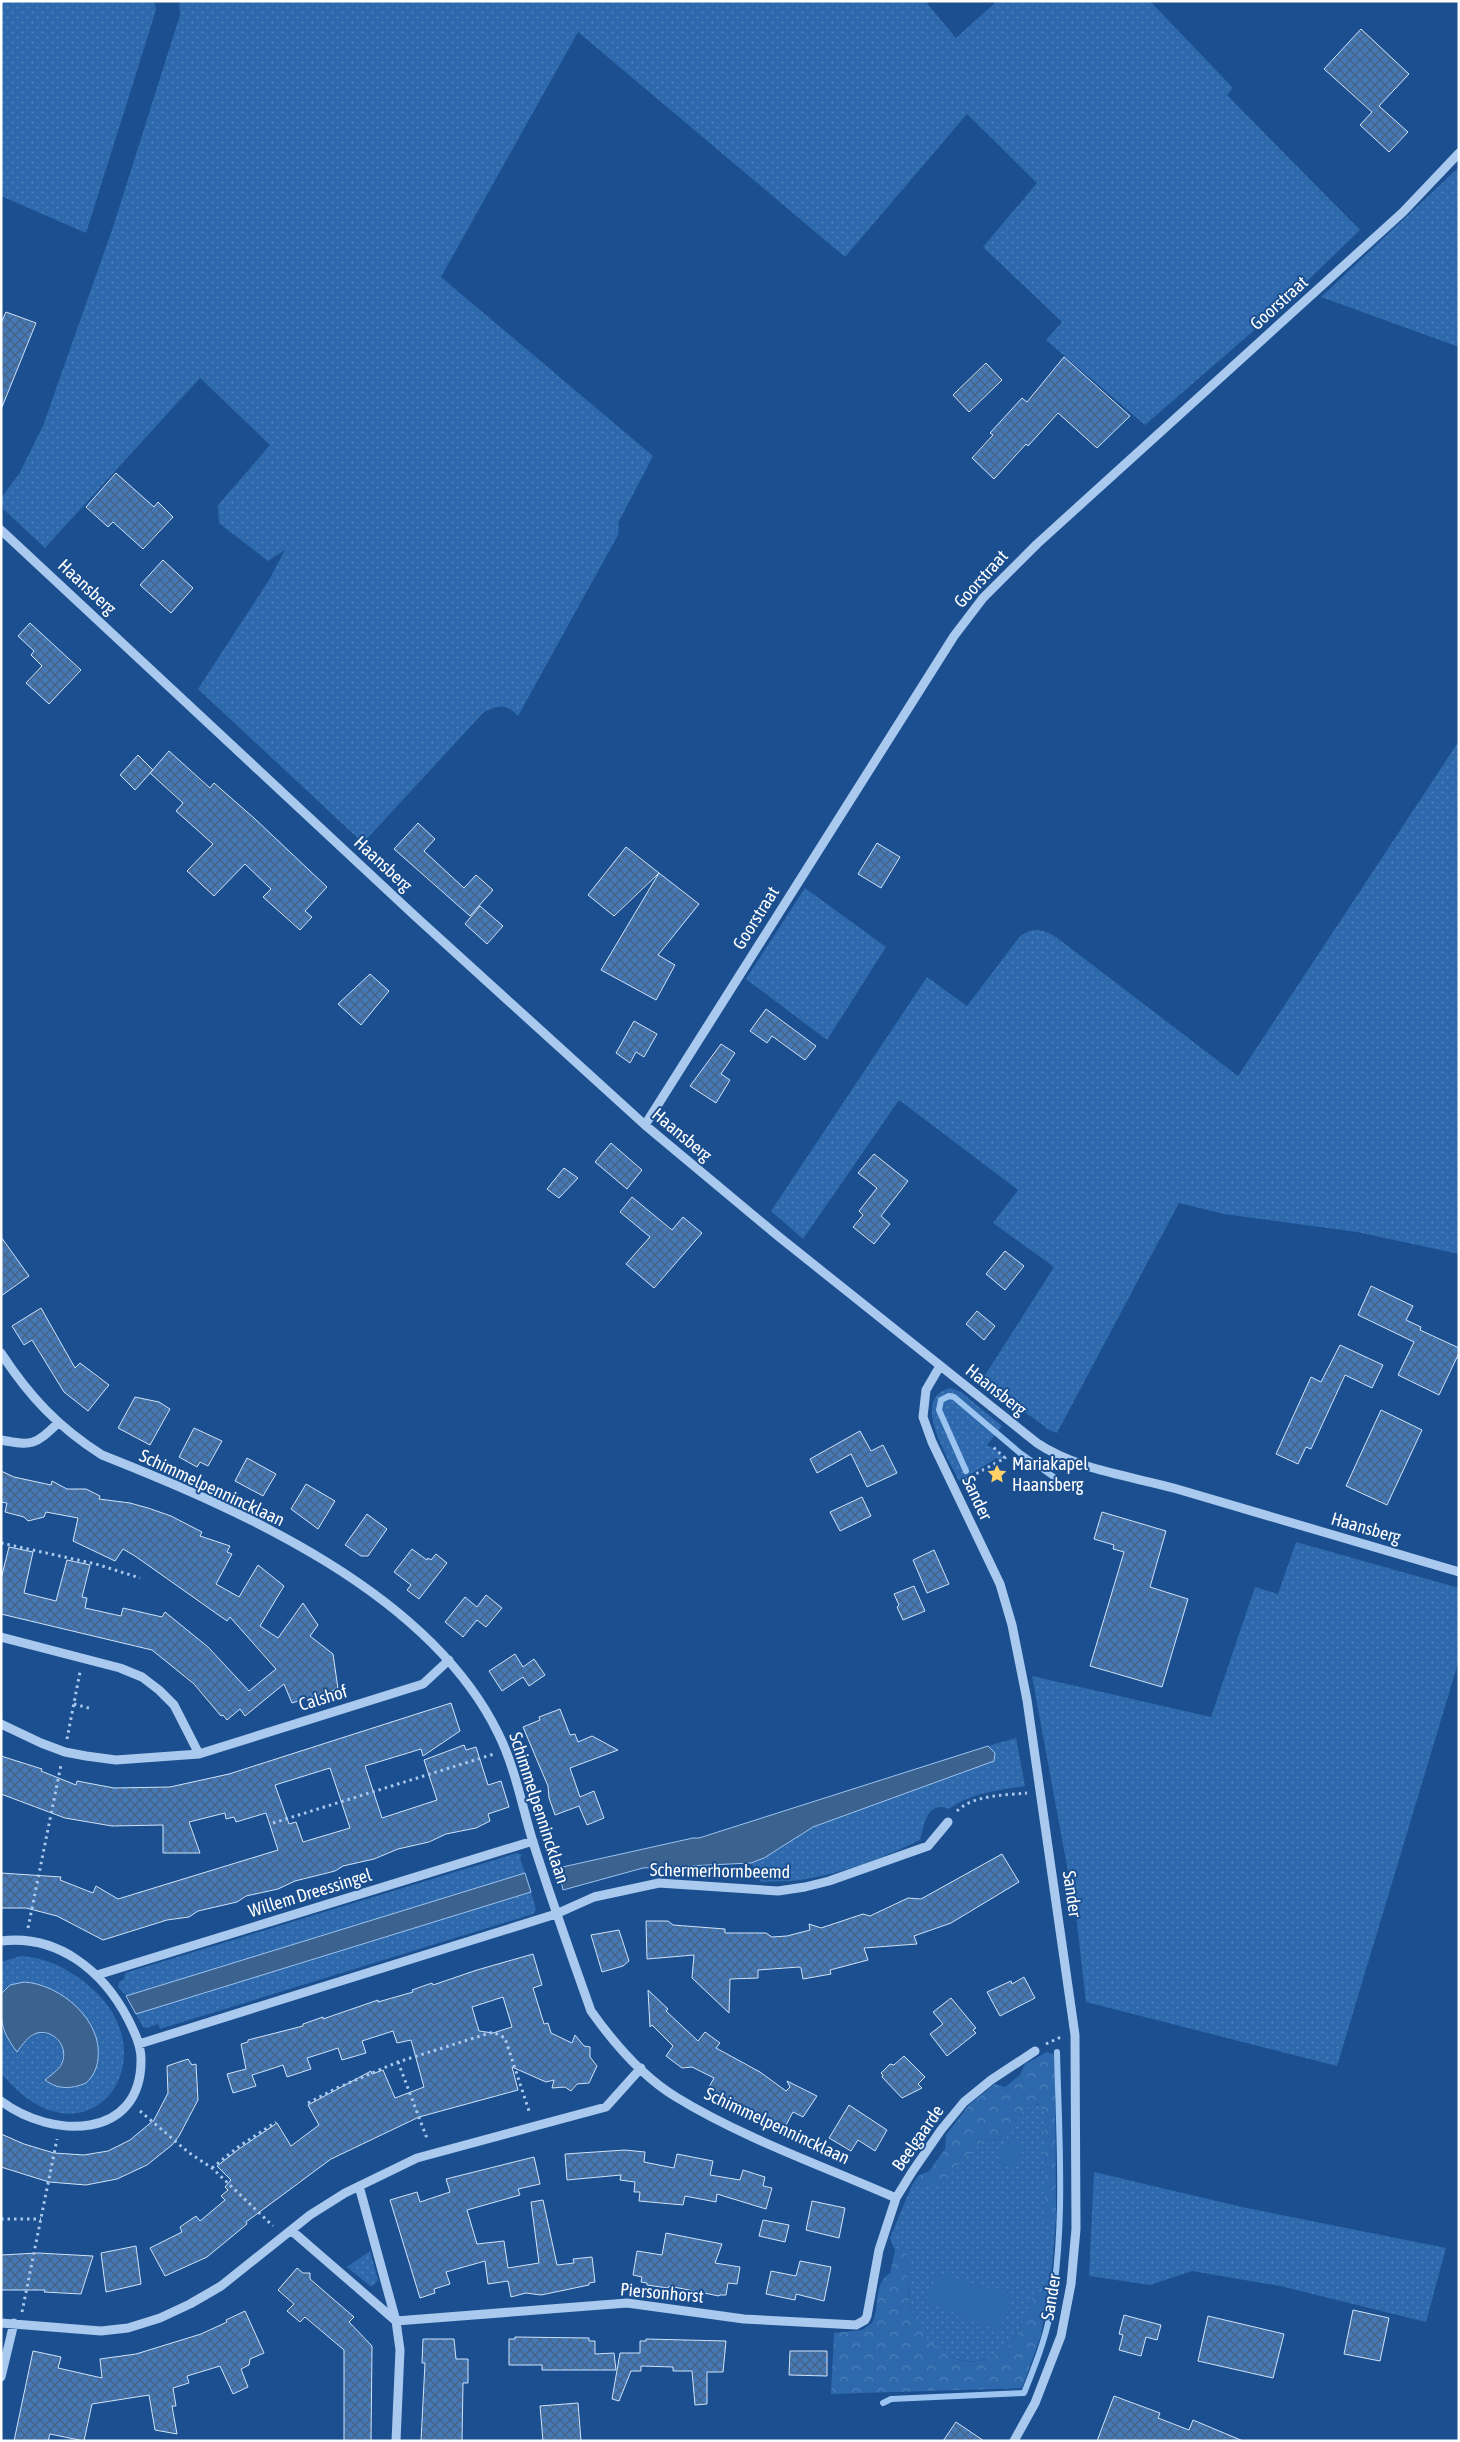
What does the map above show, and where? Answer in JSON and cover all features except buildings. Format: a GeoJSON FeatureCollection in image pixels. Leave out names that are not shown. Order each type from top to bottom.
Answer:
{"type":"FeatureCollection","features":[{"type":"Feature","properties":{"kind":"street","name":"Goorstraat"},"geometry":{"type":"LineString","coordinates":[[644,1125],[954,636],[984,598],[1037,544],[1403,212],[1459,153]]}},
{"type":"Feature","properties":{"kind":"street","name":"Haansberg"},"geometry":{"type":"LineString","coordinates":[[1,530],[422,922],[644,1125],[1037,1443],[1060,1456],[1459,1572]]}},
{"type":"Feature","properties":{"kind":"street","name":"Schimmelpennincklaan"},"geometry":{"type":"LineString","coordinates":[[1,1353],[21,1384],[58,1423],[102,1455],[241,1515],[351,1578],[404,1617],[429,1639],[449,1660],[483,1705],[506,1750],[556,1914],[591,2011],[641,2068],[674,2096],[730,2126],[896,2198]]}},
{"type":"Feature","properties":{"kind":"street","name":"Sander"},"geometry":{"type":"LineString","coordinates":[[940,1366],[926,1390],[923,1417],[932,1442],[1000,1584],[1012,1625],[1028,1700],[1075,2034],[1076,2229],[1071,2284],[1061,2336],[1035,2403],[1014,2441]]}},
{"type":"Feature","properties":{"kind":"street"},"geometry":{"type":"LineString","coordinates":[[1,1440],[25,1444],[35,1442],[58,1423]]}},
{"type":"Feature","properties":{"kind":"street"},"geometry":{"type":"LineString","coordinates":[[1,1637],[132,1672],[159,1690],[179,1714],[199,1754]]}},
{"type":"Feature","properties":{"kind":"street","name":"Calshof"},"geometry":{"type":"LineString","coordinates":[[1,1724],[65,1752],[116,1760],[199,1754],[423,1684],[449,1660]]}},
{"type":"Feature","properties":{"kind":"street","name":"Schermerhornbeemd"},"geometry":{"type":"LineString","coordinates":[[556,1914],[594,1897],[659,1883],[778,1891],[805,1887],[829,1881],[928,1846],[948,1822]]}},
{"type":"Feature","properties":{"kind":"street","name":"Willem Dreessingel"},"geometry":{"type":"LineString","coordinates":[[97,1975],[533,1841]]}},
{"type":"Feature","properties":{"kind":"street"},"geometry":{"type":"LineString","coordinates":[[139,2044],[556,1914]]}},
{"type":"Feature","properties":{"kind":"street"},"geometry":{"type":"LineString","coordinates":[[1,1941],[26,1941],[49,1945],[70,1954],[97,1975],[122,2008],[139,2044],[142,2058],[139,2075],[128,2101],[112,2118],[97,2125],[81,2127],[60,2126],[19,2113],[1,2101]]}},
{"type":"Feature","properties":{"kind":"street","name":"Beelgaarde"},"geometry":{"type":"LineString","coordinates":[[865,2320],[879,2250],[896,2198],[941,2130],[964,2102],[991,2080],[1035,2051]]}},
{"type":"Feature","properties":{"kind":"street"},"geometry":{"type":"LineString","coordinates":[[1,2323],[108,2331],[128,2328],[160,2318],[190,2304],[221,2286],[328,2204],[359,2186],[417,2158],[606,2107],[641,2068]]}},
{"type":"Feature","properties":{"kind":"street"},"geometry":{"type":"LineString","coordinates":[[359,2186],[396,2321],[400,2350],[396,2441]]}},
{"type":"Feature","properties":{"kind":"street"},"geometry":{"type":"LineString","coordinates":[[288,2234],[396,2321]]}},
{"type":"Feature","properties":{"kind":"street","name":"Piersonhorst"},"geometry":{"type":"LineString","coordinates":[[396,2321],[627,2304],[744,2318],[856,2325],[865,2320]]}},
{"type":"Feature","properties":{"kind":"street"},"geometry":{"type":"LineString","coordinates":[[1,2377],[17,2324]]}},
{"type":"Feature","properties":{"kind":"path"},"geometry":{"type":"LineString","coordinates":[[954,1486],[1005,1458],[991,1445]]}},
{"type":"Feature","properties":{"kind":"path"},"geometry":{"type":"LineString","coordinates":[[1,1543],[96,1564],[140,1578]]}},
{"type":"Feature","properties":{"kind":"path"},"geometry":{"type":"LineString","coordinates":[[26,1941],[83,1658]]}},
{"type":"Feature","properties":{"kind":"path"},"geometry":{"type":"LineString","coordinates":[[74,1704],[92,1709]]}},
{"type":"Feature","properties":{"kind":"path"},"geometry":{"type":"LineString","coordinates":[[273,1823],[506,1750]]}},
{"type":"Feature","properties":{"kind":"path"},"geometry":{"type":"LineString","coordinates":[[948,1822],[959,1809],[972,1802],[987,1798],[1041,1792]]}},
{"type":"Feature","properties":{"kind":"path"},"geometry":{"type":"LineString","coordinates":[[308,2103],[337,2088],[398,2062],[493,2032],[505,2038],[534,2127]]}},
{"type":"Feature","properties":{"kind":"path"},"geometry":{"type":"LineString","coordinates":[[1035,2051],[1062,2037],[1075,2034]]}},
{"type":"Feature","properties":{"kind":"path"},"geometry":{"type":"LineString","coordinates":[[398,2062],[432,2154]]}},
{"type":"Feature","properties":{"kind":"path"},"geometry":{"type":"LineString","coordinates":[[128,2101],[188,2152],[212,2168],[288,2234]]}},
{"type":"Feature","properties":{"kind":"path"},"geometry":{"type":"LineString","coordinates":[[212,2168],[238,2147],[276,2122]]}},
{"type":"Feature","properties":{"kind":"path"},"geometry":{"type":"LineString","coordinates":[[17,2324],[60,2126]]}},
{"type":"Feature","properties":{"kind":"path"},"geometry":{"type":"LineString","coordinates":[[1,2219],[41,2219]]}},
{"type":"Feature","properties":{"kind":"green space"},"geometry":{"type":"Polygon","coordinates":[[[1,1],[151,1],[155,4],[156,10],[86,233],[1,196],[1,1]]]}},
{"type":"Feature","properties":{"kind":"green space"},"geometry":{"type":"Polygon","coordinates":[[[179,1],[925,1],[956,38],[997,1],[1150,1],[1233,88],[1227,95],[1360,230],[1274,313],[1145,425],[1046,340],[1062,322],[983,247],[1037,183],[967,114],[845,257],[578,32],[441,277],[653,456],[619,521],[618,535],[518,716],[502,706],[484,712],[363,843],[198,689],[269,580],[285,550],[268,561],[219,523],[218,505],[270,445],[200,378],[45,548],[1,507],[1,498],[19,474],[43,426],[113,227],[180,15],[179,1]]]}},
{"type":"Feature","properties":{"kind":"green space"},"geometry":{"type":"Polygon","coordinates":[[[1459,167],[1459,347],[1321,297],[1459,167]]]}},
{"type":"Feature","properties":{"kind":"green space"},"geometry":{"type":"Polygon","coordinates":[[[1459,741],[1459,1254],[1357,1232],[1224,1214],[1179,1203],[1057,1433],[1049,1430],[982,1380],[1054,1267],[993,1223],[1018,1190],[899,1100],[803,1239],[771,1211],[927,977],[967,1006],[1020,936],[1030,931],[1038,930],[1056,937],[1238,1076],[1459,741]]]}},
{"type":"Feature","properties":{"kind":"green space"},"geometry":{"type":"Polygon","coordinates":[[[805,888],[886,947],[827,1040],[746,979],[805,888]]]}},
{"type":"Feature","properties":{"kind":"green space"},"geometry":{"type":"Polygon","coordinates":[[[950,1388],[961,1392],[1002,1426],[987,1445],[997,1450],[1003,1458],[999,1460],[997,1458],[959,1481],[941,1445],[932,1416],[933,1404],[938,1394],[950,1388]]]}},
{"type":"Feature","properties":{"kind":"green space"},"geometry":{"type":"Polygon","coordinates":[[[1296,1542],[1459,1588],[1459,1660],[1337,2066],[1086,2002],[1076,1915],[1032,1676],[1211,1717],[1255,1587],[1278,1594],[1296,1542]]]}},
{"type":"Feature","properties":{"kind":"green space"},"geometry":{"type":"Polygon","coordinates":[[[1016,1738],[1025,1786],[995,1791],[966,1799],[949,1809],[936,1808],[928,1815],[925,1821],[920,1840],[861,1865],[831,1874],[800,1880],[761,1882],[751,1863],[764,1858],[813,1827],[994,1761],[995,1753],[988,1746],[1016,1738]]]}},
{"type":"Feature","properties":{"kind":"green space"},"geometry":{"type":"Polygon","coordinates":[[[517,1853],[522,1855],[520,1858],[525,1873],[126,1996],[118,1987],[119,1982],[124,1979],[125,1973],[517,1853]]]}},
{"type":"Feature","properties":{"kind":"green space"},"geometry":{"type":"Polygon","coordinates":[[[531,1892],[536,1910],[533,1914],[160,2029],[158,2024],[147,2028],[143,2027],[136,2014],[531,1892]]]}},
{"type":"Feature","properties":{"kind":"green space"},"geometry":{"type":"Polygon","coordinates":[[[21,1956],[48,1962],[72,1973],[87,1984],[113,2013],[123,2043],[121,2072],[109,2095],[89,2110],[63,2113],[33,2102],[1,2073],[1,2027],[11,2044],[26,2041],[37,2033],[52,2035],[62,2044],[64,2051],[61,2065],[56,2070],[59,2087],[74,2087],[84,2084],[94,2070],[92,2026],[67,2001],[42,1985],[5,1989],[1,1994],[1,1962],[21,1956]]]}},
{"type":"Feature","properties":{"kind":"green space"},"geometry":{"type":"Polygon","coordinates":[[[1047,2052],[1055,2055],[1056,2219],[1045,2220],[1045,2112],[1038,2104],[1028,2106],[997,2141],[983,2139],[943,2183],[931,2186],[912,2185],[918,2176],[929,2171],[945,2149],[946,2135],[969,2105],[995,2084],[1005,2087],[1020,2075],[1025,2064],[1047,2052]]]}},
{"type":"Feature","properties":{"kind":"green space"},"geometry":{"type":"Polygon","coordinates":[[[1033,2103],[1042,2107],[1045,2112],[1045,2219],[1056,2219],[1050,2290],[1036,2289],[1020,2329],[1004,2349],[990,2358],[975,2361],[961,2360],[947,2355],[935,2347],[916,2323],[909,2294],[908,2254],[895,2250],[890,2238],[912,2185],[931,2186],[983,2139],[997,2141],[1028,2106],[1033,2103]]]}},
{"type":"Feature","properties":{"kind":"green space"},"geometry":{"type":"Polygon","coordinates":[[[1006,2139],[1024,2146],[1015,2170],[997,2163],[1006,2139]]]}},
{"type":"Feature","properties":{"kind":"green space"},"geometry":{"type":"Polygon","coordinates":[[[1094,2172],[1242,2207],[1446,2248],[1426,2322],[1280,2286],[1192,2271],[1150,2285],[1089,2276],[1094,2172]]]}},
{"type":"Feature","properties":{"kind":"green space"},"geometry":{"type":"Polygon","coordinates":[[[895,2250],[908,2254],[909,2297],[918,2325],[927,2338],[938,2348],[949,2356],[962,2360],[976,2361],[990,2358],[1004,2349],[1020,2329],[1036,2288],[1050,2290],[1040,2338],[1022,2388],[831,2394],[834,2333],[862,2330],[872,2323],[881,2283],[890,2273],[895,2250]]]}},
{"type":"Feature","properties":{"kind":"green space"},"geometry":{"type":"Polygon","coordinates":[[[370,2251],[378,2280],[373,2286],[370,2286],[347,2267],[370,2251]]]}},
{"type":"Feature","properties":{"kind":"green space"},"geometry":{"type":"Polygon","coordinates":[[[937,2273],[1013,2295],[999,2330],[926,2302],[937,2273]]]}},
{"type":"Feature","properties":{"kind":"shaded area"},"geometry":{"type":"Polygon","coordinates":[[[988,1746],[995,1753],[994,1761],[813,1827],[764,1858],[751,1863],[643,1868],[563,1890],[558,1868],[699,1838],[988,1746]]]}},
{"type":"Feature","properties":{"kind":"shaded area"},"geometry":{"type":"Polygon","coordinates":[[[525,1873],[531,1892],[136,2014],[126,1996],[525,1873]]]}},
{"type":"Feature","properties":{"kind":"shaded area"},"geometry":{"type":"Polygon","coordinates":[[[24,1982],[38,1984],[65,1997],[86,2018],[94,2031],[98,2045],[97,2066],[86,2083],[65,2088],[55,2086],[45,2080],[59,2068],[64,2057],[59,2040],[49,2034],[43,2032],[34,2034],[17,2052],[11,2044],[4,2031],[1,1994],[10,1985],[24,1982]]]}},
{"type":"Feature","properties":{"kind":"waterway"},"geometry":{"type":"LineString","coordinates":[[966,1471],[939,1410],[941,1400],[949,1396],[954,1397],[1020,1453],[1055,1478]]}},
{"type":"Feature","properties":{"kind":"waterway"},"geometry":{"type":"LineString","coordinates":[[883,2403],[891,2399],[1024,2393],[1045,2334],[1055,2282],[1060,2216],[1057,2052]]}},
{"type":"Feature","properties":{"kind":"place","name":"Mariakapel Haansberg"},"geometry":{"type":"Point","coordinates":[997,1474]}}]}
